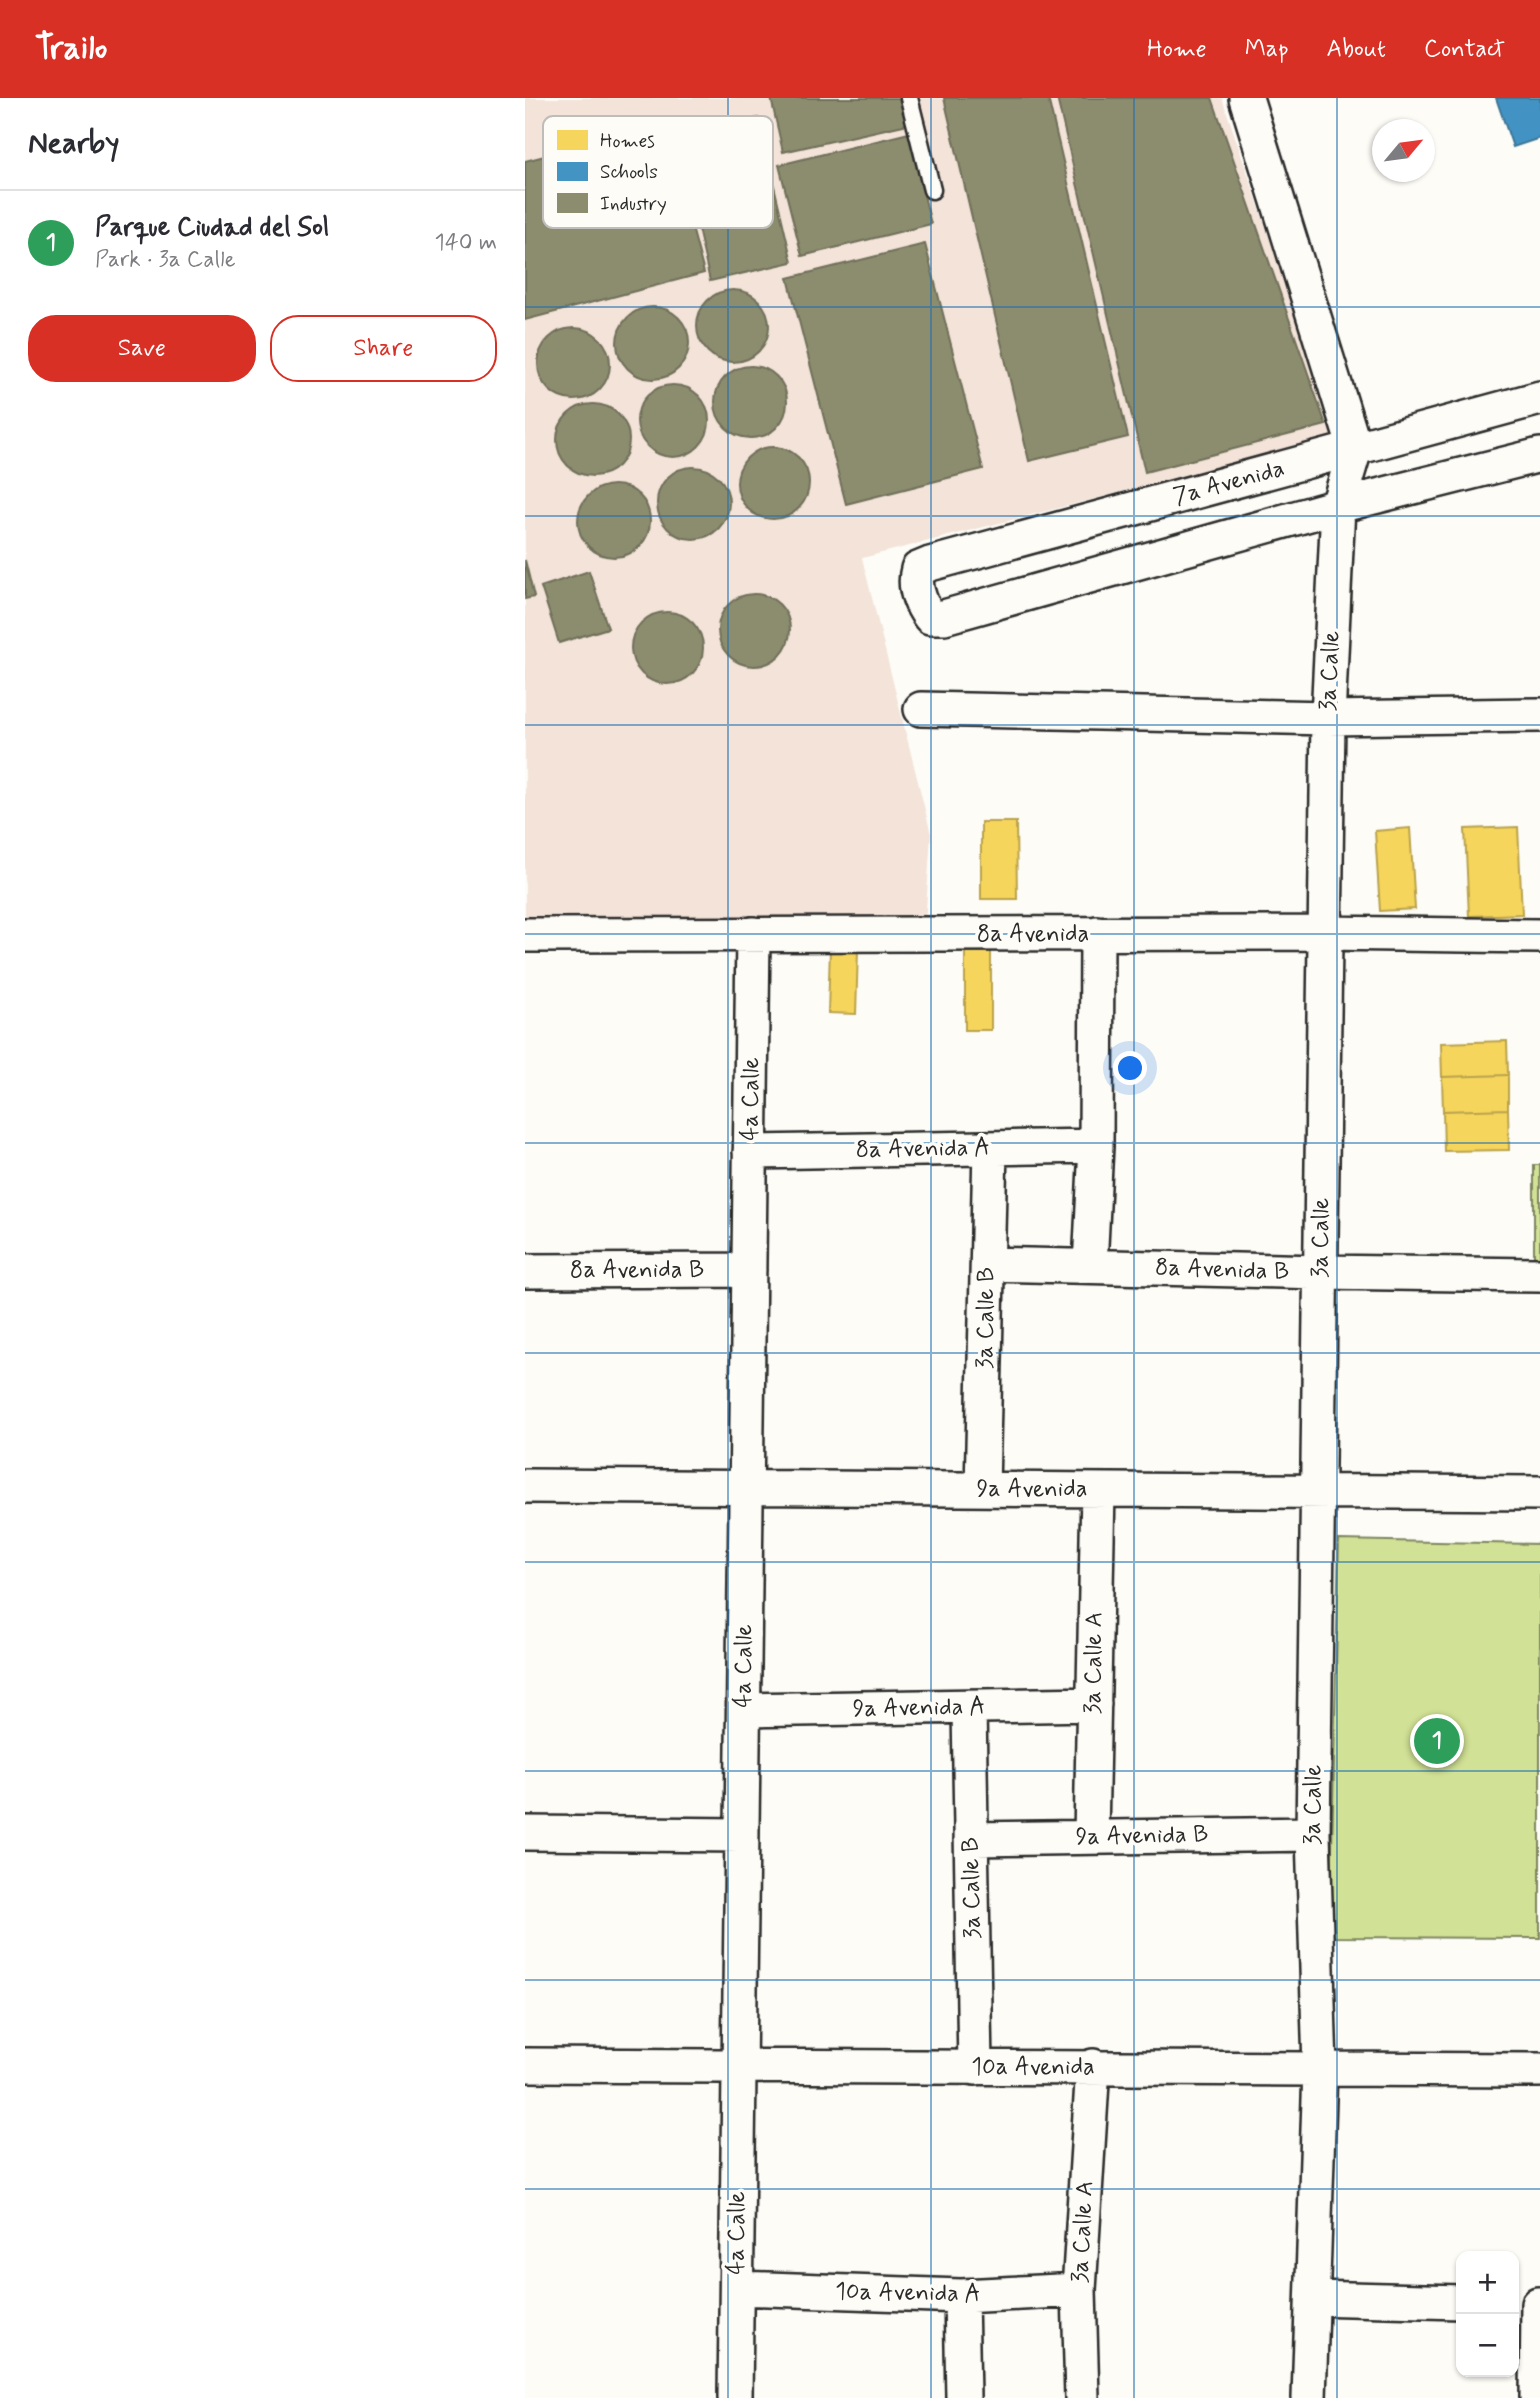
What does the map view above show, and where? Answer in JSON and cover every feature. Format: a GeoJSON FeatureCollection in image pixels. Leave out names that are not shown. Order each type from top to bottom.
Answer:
{"type":"FeatureCollection","features":[{"type":"Feature","properties":{"kind":"street"},"geometry":{"type":"LineString","coordinates":[[1245,98],[1355,449]]}},
{"type":"Feature","properties":{"kind":"street","name":"7a Avenida"},"geometry":{"type":"LineString","coordinates":[[1338,506],[944,617],[930,617],[924,609],[914,581],[918,569],[1540,398]]}},
{"type":"Feature","properties":{"kind":"street","name":"3a Calle"},"geometry":{"type":"LineString","coordinates":[[1310,2398],[1320,2069],[1313,1834],[1328,718],[1338,506],[1355,449]]}},
{"type":"Feature","properties":{"kind":"street"},"geometry":{"type":"LineString","coordinates":[[1338,506],[1540,455]]}},
{"type":"Feature","properties":{"kind":"street"},"geometry":{"type":"LineString","coordinates":[[921,709],[1328,718],[1540,715]]}},
{"type":"Feature","properties":{"kind":"street"},"geometry":{"type":"LineString","coordinates":[[1090,1266],[1096,1146],[1097,933]]}},
{"type":"Feature","properties":{"kind":"street","name":"8a Avenida"},"geometry":{"type":"LineString","coordinates":[[525,935],[1325,933],[1540,936]]}},
{"type":"Feature","properties":{"kind":"street","name":"4a Calle"},"geometry":{"type":"LineString","coordinates":[[735,2398],[753,934]]}},
{"type":"Feature","properties":{"kind":"street","name":"8a Avenida A"},"geometry":{"type":"LineString","coordinates":[[750,1152],[1096,1146]]}},
{"type":"Feature","properties":{"kind":"street","name":"3a Calle B"},"geometry":{"type":"LineString","coordinates":[[982,1489],[991,1148]]}},
{"type":"Feature","properties":{"kind":"street","name":"8a Avenida B"},"geometry":{"type":"LineString","coordinates":[[988,1264],[1540,1275]]}},
{"type":"Feature","properties":{"kind":"street"},"geometry":{"type":"LineString","coordinates":[[1540,1265],[1540,1275]]}},
{"type":"Feature","properties":{"kind":"street","name":"8a Avenida B"},"geometry":{"type":"LineString","coordinates":[[525,1270],[749,1270]]}},
{"type":"Feature","properties":{"kind":"street","name":"9a Avenida"},"geometry":{"type":"LineString","coordinates":[[525,1486],[1540,1493]]}},
{"type":"Feature","properties":{"kind":"street","name":"3a Calle A"},"geometry":{"type":"LineString","coordinates":[[1091,1836],[1098,1490]]}},
{"type":"Feature","properties":{"kind":"street","name":"9a Avenida A"},"geometry":{"type":"LineString","coordinates":[[744,1710],[1094,1704]]}},
{"type":"Feature","properties":{"kind":"street","name":"3a Calle B"},"geometry":{"type":"LineString","coordinates":[[969,1708],[975,2068]]}},
{"type":"Feature","properties":{"kind":"street"},"geometry":{"type":"LineString","coordinates":[[525,1833],[742,1835]]}},
{"type":"Feature","properties":{"kind":"street","name":"9a Avenida B"},"geometry":{"type":"LineString","coordinates":[[971,1839],[1313,1834]]}},
{"type":"Feature","properties":{"kind":"street","name":"10a Avenida"},"geometry":{"type":"LineString","coordinates":[[525,2064],[1540,2070]]}},
{"type":"Feature","properties":{"kind":"street","name":"3a Calle A"},"geometry":{"type":"LineString","coordinates":[[1082,2398],[1079,2290],[1093,2066]]}},
{"type":"Feature","properties":{"kind":"street","name":"10a Avenida A"},"geometry":{"type":"LineString","coordinates":[[737,2288],[961,2296],[1079,2290]]}},
{"type":"Feature","properties":{"kind":"street"},"geometry":{"type":"LineString","coordinates":[[961,2296],[963,2398]]}},
{"type":"Feature","properties":{"kind":"street"},"geometry":{"type":"LineString","coordinates":[[1313,2298],[1456,2302]]}},
{"type":"Feature","properties":{"kind":"street"},"geometry":{"type":"LineString","coordinates":[[1530,2304],[1537,2398]]}},
{"type":"Feature","properties":{"kind":"lane"},"geometry":{"type":"LineString","coordinates":[[909,98],[932,190]]}},
{"type":"Feature","properties":{"kind":"shaded area"},"geometry":{"type":"Polygon","coordinates":[[[525,98],[1222,98],[1337,437],[862,558],[931,834],[924,939],[525,925],[525,98]]]}},
{"type":"Feature","properties":{"kind":"green space"},"geometry":{"type":"Polygon","coordinates":[[[1534,1165],[1540,1165],[1540,1259],[1534,1259],[1534,1165]]]}},
{"type":"Feature","properties":{"kind":"green space"},"geometry":{"type":"Polygon","coordinates":[[[1339,1540],[1540,1544],[1540,1938],[1330,1937],[1339,1540]]]}},
{"type":"Feature","properties":{"kind":"building: Homes"},"geometry":{"type":"Polygon","coordinates":[[[981,822],[1016,822],[1017,899],[981,899],[981,822]]]}},
{"type":"Feature","properties":{"kind":"building: Homes"},"geometry":{"type":"Polygon","coordinates":[[[1518,827],[1522,914],[1469,916],[1465,829],[1518,827]]]}},
{"type":"Feature","properties":{"kind":"building: Homes"},"geometry":{"type":"Polygon","coordinates":[[[1410,828],[1415,909],[1380,911],[1375,831],[1410,828]]]}},
{"type":"Feature","properties":{"kind":"building: Homes"},"geometry":{"type":"Polygon","coordinates":[[[830,948],[858,949],[856,1014],[828,1013],[830,948]]]}},
{"type":"Feature","properties":{"kind":"building: Homes"},"geometry":{"type":"Polygon","coordinates":[[[965,950],[991,950],[991,1030],[965,1030],[965,950]]]}},
{"type":"Feature","properties":{"kind":"building: Homes"},"geometry":{"type":"Polygon","coordinates":[[[1507,1041],[1508,1075],[1442,1077],[1441,1043],[1507,1041]]]}},
{"type":"Feature","properties":{"kind":"building: Homes"},"geometry":{"type":"Polygon","coordinates":[[[1508,1075],[1508,1109],[1443,1111],[1442,1077],[1508,1075]]]}},
{"type":"Feature","properties":{"kind":"building: Homes"},"geometry":{"type":"Polygon","coordinates":[[[1508,1109],[1509,1150],[1444,1151],[1443,1111],[1508,1109]]]}},
{"type":"Feature","properties":{"kind":"building: Schools"},"geometry":{"type":"Polygon","coordinates":[[[1496,98],[1540,98],[1540,138],[1513,147],[1496,98]]]}},
{"type":"Feature","properties":{"kind":"building: Industry"},"geometry":{"type":"Polygon","coordinates":[[[771,98],[902,98],[908,124],[783,152],[771,98]]]}},
{"type":"Feature","properties":{"kind":"building: Industry"},"geometry":{"type":"Polygon","coordinates":[[[944,98],[1048,98],[1128,437],[1029,461],[944,98]]]}},
{"type":"Feature","properties":{"kind":"building: Industry"},"geometry":{"type":"Polygon","coordinates":[[[1057,98],[1212,98],[1326,425],[1145,472],[1057,98]]]}},
{"type":"Feature","properties":{"kind":"building: Industry"},"geometry":{"type":"Polygon","coordinates":[[[909,133],[931,224],[802,256],[779,165],[909,133]]]}},
{"type":"Feature","properties":{"kind":"building: Industry"},"geometry":{"type":"Polygon","coordinates":[[[543,156],[543,228],[692,228],[704,273],[525,320],[525,161],[543,156]]]}},
{"type":"Feature","properties":{"kind":"building: Industry"},"geometry":{"type":"Polygon","coordinates":[[[773,182],[792,262],[710,281],[698,228],[773,228],[773,182]]]}},
{"type":"Feature","properties":{"kind":"building: Industry"},"geometry":{"type":"Polygon","coordinates":[[[925,244],[983,469],[846,504],[788,278],[925,244]]]}},
{"type":"Feature","properties":{"kind":"building: Industry"},"geometry":{"type":"Polygon","coordinates":[[[740,290],[759,300],[767,312],[767,340],[759,352],[747,360],[726,362],[707,352],[699,340],[697,319],[707,300],[719,292],[740,290]]]}},
{"type":"Feature","properties":{"kind":"building: Industry"},"geometry":{"type":"Polygon","coordinates":[[[660,307],[679,317],[687,329],[687,357],[679,369],[667,377],[646,379],[627,369],[619,357],[617,336],[627,317],[639,309],[660,307]]]}},
{"type":"Feature","properties":{"kind":"building: Industry"},"geometry":{"type":"Polygon","coordinates":[[[567,328],[581,328],[600,338],[610,357],[610,371],[600,390],[581,400],[567,400],[548,390],[538,371],[538,357],[548,338],[567,328]]]}},
{"type":"Feature","properties":{"kind":"building: Industry"},"geometry":{"type":"Polygon","coordinates":[[[744,366],[758,366],[777,376],[787,395],[787,409],[777,428],[758,438],[744,438],[725,428],[715,409],[715,395],[725,376],[744,366]]]}},
{"type":"Feature","properties":{"kind":"building: Industry"},"geometry":{"type":"Polygon","coordinates":[[[666,385],[680,385],[699,395],[709,414],[709,428],[699,447],[680,457],[666,457],[647,447],[637,428],[637,414],[647,395],[666,385]]]}},
{"type":"Feature","properties":{"kind":"building: Industry"},"geometry":{"type":"Polygon","coordinates":[[[593,404],[607,407],[619,414],[626,426],[629,440],[626,454],[619,466],[607,473],[593,476],[579,473],[567,466],[560,454],[557,440],[560,426],[567,414],[579,407],[593,404]]]}},
{"type":"Feature","properties":{"kind":"building: Industry"},"geometry":{"type":"Polygon","coordinates":[[[780,447],[799,457],[807,469],[807,497],[799,509],[787,517],[766,519],[747,509],[739,497],[737,476],[747,457],[759,449],[780,447]]]}},
{"type":"Feature","properties":{"kind":"building: Industry"},"geometry":{"type":"Polygon","coordinates":[[[686,467],[700,467],[719,477],[729,496],[729,510],[719,529],[700,539],[686,539],[667,529],[657,510],[657,496],[667,477],[686,467]]]}},
{"type":"Feature","properties":{"kind":"building: Industry"},"geometry":{"type":"Polygon","coordinates":[[[607,485],[621,485],[640,495],[650,514],[650,528],[640,547],[621,557],[607,557],[588,547],[578,528],[578,514],[588,495],[607,485]]]}},
{"type":"Feature","properties":{"kind":"building: Industry"},"geometry":{"type":"Polygon","coordinates":[[[525,560],[534,597],[525,599],[525,560]]]}},
{"type":"Feature","properties":{"kind":"building: Industry"},"geometry":{"type":"Polygon","coordinates":[[[589,571],[608,628],[559,643],[541,587],[589,571]]]}},
{"type":"Feature","properties":{"kind":"building: Industry"},"geometry":{"type":"Polygon","coordinates":[[[754,594],[768,597],[780,604],[787,616],[790,630],[787,644],[780,656],[768,663],[754,666],[740,663],[728,656],[721,644],[718,630],[721,616],[728,604],[740,597],[754,594]]]}},
{"type":"Feature","properties":{"kind":"building: Industry"},"geometry":{"type":"Polygon","coordinates":[[[674,612],[693,622],[701,634],[701,662],[693,674],[681,682],[660,684],[641,674],[633,662],[631,641],[641,622],[653,614],[674,612]]]}},
{"type":"Feature","properties":{"kind":"place","name":"Parque Ciudad del Sol"},"geometry":{"type":"Point","coordinates":[1437,1741]}}]}
